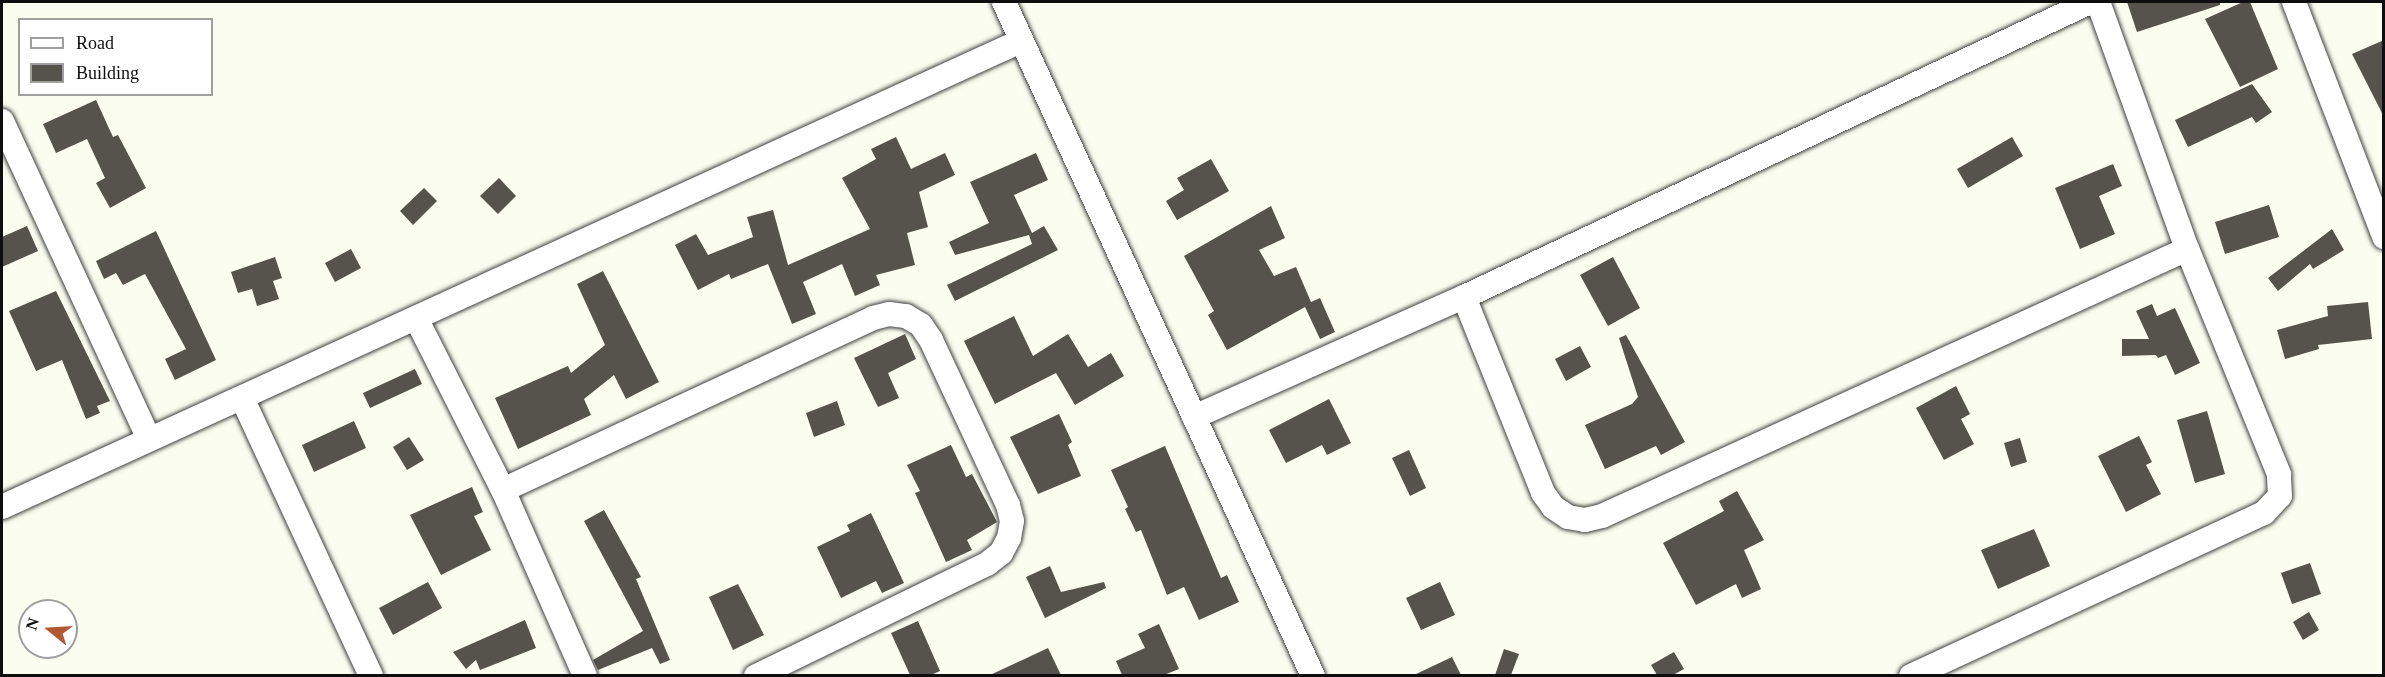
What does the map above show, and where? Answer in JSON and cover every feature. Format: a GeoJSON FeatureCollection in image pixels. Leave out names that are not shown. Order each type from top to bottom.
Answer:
{"type":"FeatureCollection","features":[{"type":"Feature","properties":{"kind":"street"},"geometry":{"type":"LineString","coordinates":[[1004,2],[1313,675]]}},
{"type":"Feature","properties":{"kind":"street"},"geometry":{"type":"LineString","coordinates":[[1194,417],[1464,297],[2090,2]]}},
{"type":"Feature","properties":{"kind":"street"},"geometry":{"type":"LineString","coordinates":[[1925,673],[2265,513],[2280,496],[2280,474],[2187,249],[2098,2]]}},
{"type":"Feature","properties":{"kind":"street"},"geometry":{"type":"LineString","coordinates":[[2294,2],[2384,237]]}},
{"type":"Feature","properties":{"kind":"street"},"geometry":{"type":"LineString","coordinates":[[2,507],[149,439],[243,400],[416,318],[1021,41]]}},
{"type":"Feature","properties":{"kind":"street"},"geometry":{"type":"LineString","coordinates":[[2,121],[149,439]]}},
{"type":"Feature","properties":{"kind":"street"},"geometry":{"type":"LineString","coordinates":[[1464,297],[1543,493],[1553,507],[1568,517],[1585,520],[1602,516],[2187,249]]}},
{"type":"Feature","properties":{"kind":"street"},"geometry":{"type":"LineString","coordinates":[[503,490],[873,318],[889,314],[906,316],[921,325],[932,340],[1008,505],[1012,521],[1009,538],[1000,553],[987,564],[788,670],[756,675]]}},
{"type":"Feature","properties":{"kind":"street"},"geometry":{"type":"LineString","coordinates":[[416,318],[503,490],[585,675]]}},
{"type":"Feature","properties":{"kind":"street"},"geometry":{"type":"LineString","coordinates":[[243,400],[371,675]]}},
{"type":"Feature","properties":{"kind":"building"},"geometry":{"type":"Polygon","coordinates":[[[2127,2],[2220,2],[2220,5],[2137,32],[2127,2]]]}},
{"type":"Feature","properties":{"kind":"building"},"geometry":{"type":"Polygon","coordinates":[[[2243,2],[2250,2],[2278,69],[2240,87],[2205,19],[2243,2]]]}},
{"type":"Feature","properties":{"kind":"building"},"geometry":{"type":"Polygon","coordinates":[[[2384,40],[2384,117],[2352,54],[2384,40]]]}},
{"type":"Feature","properties":{"kind":"building"},"geometry":{"type":"Polygon","coordinates":[[[2252,84],[2272,112],[2256,123],[2252,117],[2188,147],[2175,120],[2252,84]]]}},
{"type":"Feature","properties":{"kind":"building"},"geometry":{"type":"Polygon","coordinates":[[[96,100],[113,137],[118,135],[146,188],[110,208],[96,183],[105,178],[87,139],[56,153],[43,124],[96,100]]]}},
{"type":"Feature","properties":{"kind":"building"},"geometry":{"type":"Polygon","coordinates":[[[896,137],[911,169],[945,153],[955,175],[919,192],[928,227],[907,233],[915,265],[876,275],[880,285],[855,296],[842,264],[803,282],[816,314],[792,324],[768,264],[731,279],[729,274],[698,290],[675,245],[696,234],[708,255],[753,237],[747,217],[773,210],[788,265],[870,229],[842,178],[876,159],[871,149],[896,137]]]}},
{"type":"Feature","properties":{"kind":"building"},"geometry":{"type":"Polygon","coordinates":[[[2012,137],[2023,156],[1968,188],[1957,169],[2012,137]]]}},
{"type":"Feature","properties":{"kind":"building"},"geometry":{"type":"Polygon","coordinates":[[[1036,153],[1048,180],[1014,195],[1032,233],[1044,226],[1058,250],[955,301],[947,285],[1032,244],[1029,235],[955,255],[949,242],[989,223],[970,182],[1036,153]]]}},
{"type":"Feature","properties":{"kind":"building"},"geometry":{"type":"Polygon","coordinates":[[[1211,159],[1229,191],[1177,220],[1166,201],[1184,190],[1177,178],[1211,159]]]}},
{"type":"Feature","properties":{"kind":"building"},"geometry":{"type":"Polygon","coordinates":[[[2113,164],[2122,186],[2099,196],[2115,234],[2080,249],[2055,188],[2113,164]]]}},
{"type":"Feature","properties":{"kind":"building"},"geometry":{"type":"Polygon","coordinates":[[[499,178],[516,196],[498,214],[480,196],[499,178]]]}},
{"type":"Feature","properties":{"kind":"building"},"geometry":{"type":"Polygon","coordinates":[[[424,188],[437,201],[413,225],[400,211],[424,188]]]}},
{"type":"Feature","properties":{"kind":"building"},"geometry":{"type":"Polygon","coordinates":[[[2269,205],[2279,237],[2225,254],[2215,222],[2269,205]]]}},
{"type":"Feature","properties":{"kind":"building"},"geometry":{"type":"Polygon","coordinates":[[[1271,206],[1285,238],[1259,250],[1274,276],[1296,267],[1311,302],[1320,298],[1335,332],[1320,339],[1305,307],[1227,350],[1208,315],[1214,311],[1184,256],[1271,206]]]}},
{"type":"Feature","properties":{"kind":"building"},"geometry":{"type":"Polygon","coordinates":[[[27,226],[38,251],[2,267],[2,237],[27,226]]]}},
{"type":"Feature","properties":{"kind":"building"},"geometry":{"type":"Polygon","coordinates":[[[2332,229],[2344,250],[2313,269],[2310,264],[2278,291],[2268,278],[2332,229]]]}},
{"type":"Feature","properties":{"kind":"building"},"geometry":{"type":"Polygon","coordinates":[[[156,231],[216,360],[175,380],[165,359],[186,349],[145,274],[123,285],[116,273],[104,279],[96,261],[156,231]]]}},
{"type":"Feature","properties":{"kind":"building"},"geometry":{"type":"Polygon","coordinates":[[[351,249],[361,268],[335,282],[325,263],[351,249]]]}},
{"type":"Feature","properties":{"kind":"building"},"geometry":{"type":"Polygon","coordinates":[[[275,257],[282,278],[273,281],[279,299],[257,306],[252,289],[238,293],[231,272],[275,257]]]}},
{"type":"Feature","properties":{"kind":"building"},"geometry":{"type":"Polygon","coordinates":[[[1613,257],[1640,308],[1608,326],[1580,275],[1613,257]]]}},
{"type":"Feature","properties":{"kind":"building"},"geometry":{"type":"Polygon","coordinates":[[[603,271],[659,382],[626,399],[614,375],[584,399],[591,415],[518,449],[495,398],[568,366],[571,373],[605,345],[577,284],[603,271]]]}},
{"type":"Feature","properties":{"kind":"building"},"geometry":{"type":"Polygon","coordinates":[[[56,291],[110,401],[97,406],[100,413],[86,419],[62,360],[36,371],[9,311],[56,291]]]}},
{"type":"Feature","properties":{"kind":"building"},"geometry":{"type":"Polygon","coordinates":[[[2368,302],[2372,339],[2318,345],[2319,349],[2285,359],[2277,330],[2328,316],[2327,306],[2368,302]]]}},
{"type":"Feature","properties":{"kind":"building"},"geometry":{"type":"Polygon","coordinates":[[[2152,304],[2157,316],[2175,308],[2200,363],[2175,375],[2166,355],[2158,358],[2156,355],[2122,356],[2122,339],[2149,339],[2136,311],[2152,304]]]}},
{"type":"Feature","properties":{"kind":"building"},"geometry":{"type":"Polygon","coordinates":[[[1014,316],[1033,356],[1068,334],[1088,367],[1111,353],[1124,376],[1075,405],[1056,373],[995,404],[964,341],[1014,316]]]}},
{"type":"Feature","properties":{"kind":"building"},"geometry":{"type":"Polygon","coordinates":[[[905,334],[916,359],[888,373],[899,398],[878,407],[854,358],[905,334]]]}},
{"type":"Feature","properties":{"kind":"building"},"geometry":{"type":"Polygon","coordinates":[[[1626,335],[1685,442],[1661,455],[1656,446],[1605,469],[1585,425],[1632,404],[1638,397],[1619,338],[1626,335]]]}},
{"type":"Feature","properties":{"kind":"building"},"geometry":{"type":"Polygon","coordinates":[[[1580,346],[1591,367],[1566,381],[1555,359],[1580,346]]]}},
{"type":"Feature","properties":{"kind":"building"},"geometry":{"type":"Polygon","coordinates":[[[415,369],[422,384],[370,408],[363,393],[415,369]]]}},
{"type":"Feature","properties":{"kind":"building"},"geometry":{"type":"Polygon","coordinates":[[[1956,386],[1970,414],[1961,419],[1974,444],[1944,460],[1916,408],[1956,386]]]}},
{"type":"Feature","properties":{"kind":"building"},"geometry":{"type":"Polygon","coordinates":[[[1329,399],[1351,443],[1327,455],[1322,445],[1286,463],[1269,430],[1329,399]]]}},
{"type":"Feature","properties":{"kind":"building"},"geometry":{"type":"Polygon","coordinates":[[[837,401],[845,425],[814,437],[806,413],[837,401]]]}},
{"type":"Feature","properties":{"kind":"building"},"geometry":{"type":"Polygon","coordinates":[[[2207,411],[2225,474],[2195,483],[2177,420],[2207,411]]]}},
{"type":"Feature","properties":{"kind":"building"},"geometry":{"type":"Polygon","coordinates":[[[1059,414],[1072,442],[1068,445],[1081,476],[1038,494],[1010,437],[1059,414]]]}},
{"type":"Feature","properties":{"kind":"building"},"geometry":{"type":"Polygon","coordinates":[[[354,421],[366,448],[314,472],[302,445],[354,421]]]}},
{"type":"Feature","properties":{"kind":"building"},"geometry":{"type":"Polygon","coordinates":[[[2139,436],[2152,462],[2146,465],[2161,494],[2126,512],[2098,456],[2139,436]]]}},
{"type":"Feature","properties":{"kind":"building"},"geometry":{"type":"Polygon","coordinates":[[[409,437],[424,460],[407,470],[393,447],[409,437]]]}},
{"type":"Feature","properties":{"kind":"building"},"geometry":{"type":"Polygon","coordinates":[[[2020,438],[2027,462],[2011,467],[2004,443],[2020,438]]]}},
{"type":"Feature","properties":{"kind":"building"},"geometry":{"type":"Polygon","coordinates":[[[951,445],[966,477],[972,474],[997,522],[967,540],[972,550],[946,562],[915,493],[920,491],[907,465],[951,445]]]}},
{"type":"Feature","properties":{"kind":"building"},"geometry":{"type":"Polygon","coordinates":[[[1165,446],[1221,578],[1227,575],[1239,602],[1199,620],[1184,587],[1167,595],[1141,530],[1136,532],[1125,509],[1128,507],[1111,470],[1165,446]]]}},
{"type":"Feature","properties":{"kind":"building"},"geometry":{"type":"Polygon","coordinates":[[[1409,450],[1426,488],[1410,496],[1392,458],[1409,450]]]}},
{"type":"Feature","properties":{"kind":"building"},"geometry":{"type":"Polygon","coordinates":[[[472,487],[483,512],[474,516],[491,550],[441,575],[410,515],[472,487]]]}},
{"type":"Feature","properties":{"kind":"building"},"geometry":{"type":"Polygon","coordinates":[[[1737,491],[1764,540],[1744,550],[1761,589],[1742,598],[1736,584],[1696,605],[1663,543],[1724,511],[1719,501],[1737,491]]]}},
{"type":"Feature","properties":{"kind":"building"},"geometry":{"type":"Polygon","coordinates":[[[604,510],[641,577],[636,579],[670,660],[660,664],[652,648],[598,670],[593,660],[643,631],[584,521],[604,510]]]}},
{"type":"Feature","properties":{"kind":"building"},"geometry":{"type":"Polygon","coordinates":[[[871,513],[904,583],[882,593],[876,581],[841,598],[817,547],[850,531],[847,525],[871,513]]]}},
{"type":"Feature","properties":{"kind":"building"},"geometry":{"type":"Polygon","coordinates":[[[2034,529],[2050,566],[1998,589],[1981,550],[2034,529]]]}},
{"type":"Feature","properties":{"kind":"building"},"geometry":{"type":"Polygon","coordinates":[[[2310,563],[2321,594],[2292,604],[2281,573],[2310,563]]]}},
{"type":"Feature","properties":{"kind":"building"},"geometry":{"type":"Polygon","coordinates":[[[1050,566],[1061,592],[1104,582],[1106,588],[1045,618],[1026,577],[1050,566]]]}},
{"type":"Feature","properties":{"kind":"building"},"geometry":{"type":"Polygon","coordinates":[[[428,582],[442,608],[393,635],[379,608],[428,582]]]}},
{"type":"Feature","properties":{"kind":"building"},"geometry":{"type":"Polygon","coordinates":[[[1440,582],[1455,615],[1421,630],[1406,598],[1440,582]]]}},
{"type":"Feature","properties":{"kind":"building"},"geometry":{"type":"Polygon","coordinates":[[[738,584],[764,635],[733,650],[709,597],[738,584]]]}},
{"type":"Feature","properties":{"kind":"building"},"geometry":{"type":"Polygon","coordinates":[[[2309,612],[2319,630],[2303,640],[2293,622],[2309,612]]]}},
{"type":"Feature","properties":{"kind":"building"},"geometry":{"type":"Polygon","coordinates":[[[525,620],[536,648],[480,670],[476,660],[466,669],[453,652],[525,620]]]}},
{"type":"Feature","properties":{"kind":"building"},"geometry":{"type":"Polygon","coordinates":[[[918,621],[940,671],[931,675],[910,675],[891,633],[918,621]]]}},
{"type":"Feature","properties":{"kind":"building"},"geometry":{"type":"Polygon","coordinates":[[[1159,624],[1179,669],[1164,675],[1122,675],[1116,661],[1145,648],[1138,634],[1159,624]]]}},
{"type":"Feature","properties":{"kind":"building"},"geometry":{"type":"Polygon","coordinates":[[[1048,648],[1061,675],[990,675],[1048,648]]]}},
{"type":"Feature","properties":{"kind":"building"},"geometry":{"type":"Polygon","coordinates":[[[1504,649],[1519,654],[1511,675],[1495,675],[1504,649]]]}},
{"type":"Feature","properties":{"kind":"building"},"geometry":{"type":"Polygon","coordinates":[[[1674,652],[1684,669],[1673,675],[1657,675],[1651,665],[1674,652]]]}},
{"type":"Feature","properties":{"kind":"building"},"geometry":{"type":"Polygon","coordinates":[[[1452,657],[1461,675],[1414,675],[1452,657]]]}}]}
